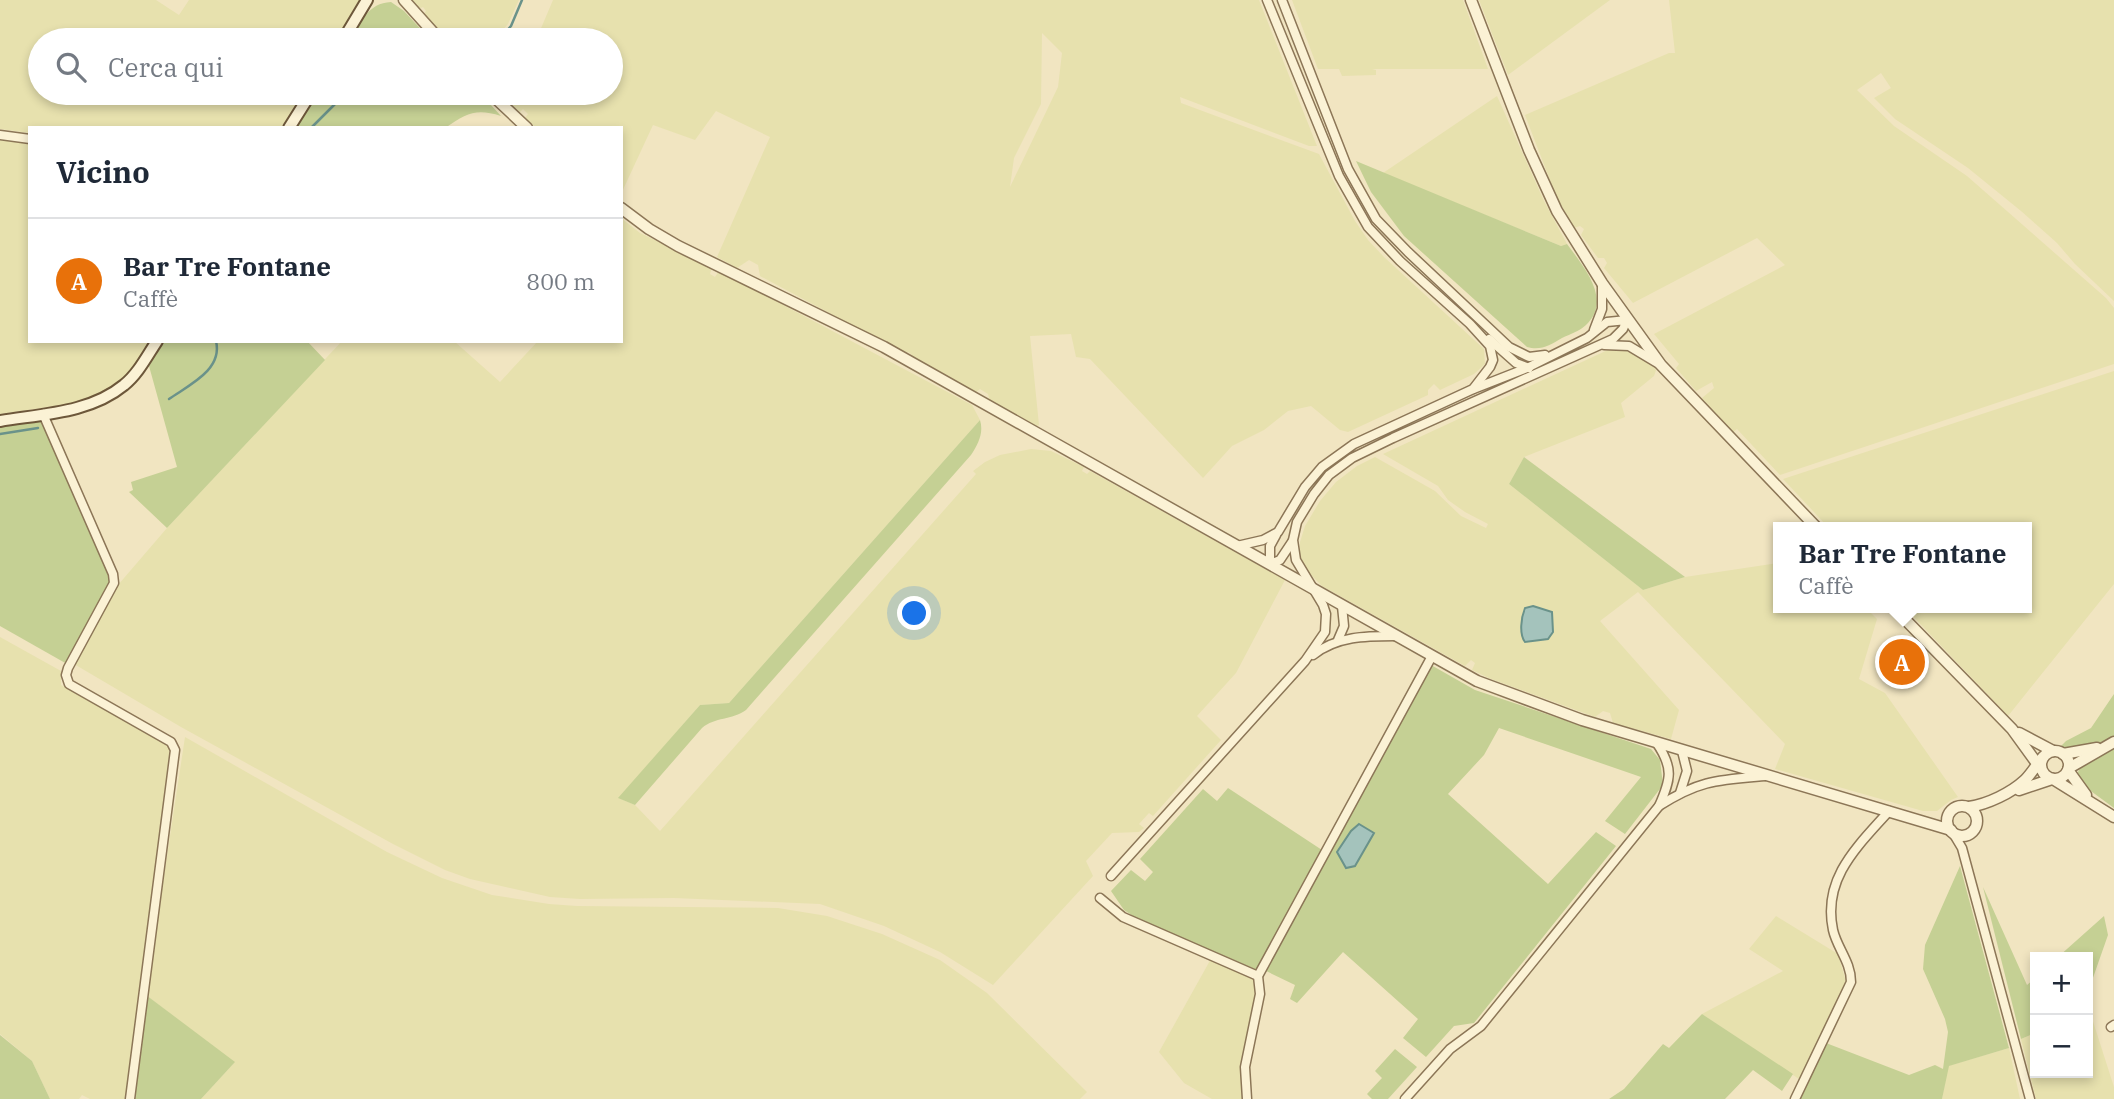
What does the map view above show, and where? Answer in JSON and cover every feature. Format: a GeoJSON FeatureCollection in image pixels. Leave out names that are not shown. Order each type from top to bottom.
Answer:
{"type":"FeatureCollection","features":[{"type":"Feature","properties":{"kind":"main road"},"geometry":{"type":"LineString","coordinates":[[350,28],[365,3]]}},
{"type":"Feature","properties":{"kind":"main road"},"geometry":{"type":"LineString","coordinates":[[290,126],[303,105]]}},
{"type":"Feature","properties":{"kind":"main road"},"geometry":{"type":"LineString","coordinates":[[0,421],[76,409],[112,393],[134,375],[156,343]]}},
{"type":"Feature","properties":{"kind":"street"},"geometry":{"type":"LineString","coordinates":[[365,3],[374,0]]}},
{"type":"Feature","properties":{"kind":"street"},"geometry":{"type":"LineString","coordinates":[[397,0],[407,4],[429,28]]}},
{"type":"Feature","properties":{"kind":"street"},"geometry":{"type":"LineString","coordinates":[[1267,0],[1339,176],[1368,227],[1400,261],[1516,363],[1538,369],[1555,364]]}},
{"type":"Feature","properties":{"kind":"street"},"geometry":{"type":"LineString","coordinates":[[1282,0],[1348,169],[1376,219],[1525,361],[1527,368],[1524,376],[1503,388]]}},
{"type":"Feature","properties":{"kind":"street"},"geometry":{"type":"LineString","coordinates":[[1471,0],[1540,175],[1557,211],[1602,283],[1661,365],[1811,522]]}},
{"type":"Feature","properties":{"kind":"street"},"geometry":{"type":"LineString","coordinates":[[503,105],[525,126]]}},
{"type":"Feature","properties":{"kind":"street"},"geometry":{"type":"LineString","coordinates":[[0,135],[28,139]]}},
{"type":"Feature","properties":{"kind":"street"},"geometry":{"type":"LineString","coordinates":[[623,209],[670,241],[884,347],[1313,587],[1345,609],[1477,681],[1509,694],[1686,754],[1914,818],[1961,836],[1975,829],[1977,822],[2002,799],[2030,785],[2062,777],[2068,769],[2111,744]]}},
{"type":"Feature","properties":{"kind":"street"},"geometry":{"type":"LineString","coordinates":[[1594,330],[1602,309],[1602,283]]}},
{"type":"Feature","properties":{"kind":"street"},"geometry":{"type":"LineString","coordinates":[[1270,564],[1270,545],[1305,487],[1337,455],[1354,444],[1471,390],[1527,368],[1587,338],[1607,322],[1627,320]]}},
{"type":"Feature","properties":{"kind":"street"},"geometry":{"type":"LineString","coordinates":[[1270,564],[1280,560],[1287,552],[1297,522],[1314,494],[1329,475],[1352,458],[1618,335],[1627,320]]}},
{"type":"Feature","properties":{"kind":"street"},"geometry":{"type":"LineString","coordinates":[[1470,324],[1490,346],[1493,360],[1486,374],[1471,390]]}},
{"type":"Feature","properties":{"kind":"street"},"geometry":{"type":"LineString","coordinates":[[1597,345],[1629,346],[1661,365]]}},
{"type":"Feature","properties":{"kind":"street"},"geometry":{"type":"LineString","coordinates":[[1509,347],[1529,357],[1555,353]]}},
{"type":"Feature","properties":{"kind":"street"},"geometry":{"type":"LineString","coordinates":[[43,414],[113,574],[114,583],[68,668],[66,679],[69,684],[171,742],[175,750],[130,1099]]}},
{"type":"Feature","properties":{"kind":"street"},"geometry":{"type":"LineString","coordinates":[[1237,546],[1264,540],[1278,532]]}},
{"type":"Feature","properties":{"kind":"street"},"geometry":{"type":"LineString","coordinates":[[1293,540],[1296,560],[1326,614],[1325,632]]}},
{"type":"Feature","properties":{"kind":"street"},"geometry":{"type":"LineString","coordinates":[[1111,876],[1305,661],[1331,620],[1345,609]]}},
{"type":"Feature","properties":{"kind":"street"},"geometry":{"type":"LineString","coordinates":[[1338,640],[1345,625],[1345,609]]}},
{"type":"Feature","properties":{"kind":"street"},"geometry":{"type":"LineString","coordinates":[[1899,613],[2012,729],[2048,759],[2068,761],[2068,769],[2080,789],[2093,803]]}},
{"type":"Feature","properties":{"kind":"street"},"geometry":{"type":"LineString","coordinates":[[1305,661],[1338,640],[1395,636]]}},
{"type":"Feature","properties":{"kind":"street"},"geometry":{"type":"LineString","coordinates":[[1247,1099],[1245,1067],[1260,994],[1258,976],[1432,656]]}},
{"type":"Feature","properties":{"kind":"street"},"geometry":{"type":"LineString","coordinates":[[2012,729],[2048,759]]}},
{"type":"Feature","properties":{"kind":"street"},"geometry":{"type":"LineString","coordinates":[[1656,742],[1667,759],[1670,778]]}},
{"type":"Feature","properties":{"kind":"street"},"geometry":{"type":"LineString","coordinates":[[1914,818],[1936,817],[1957,806],[1969,807],[1986,803],[2017,786],[2048,759],[2111,744]]}},
{"type":"Feature","properties":{"kind":"street"},"geometry":{"type":"LineString","coordinates":[[1405,1099],[1450,1049],[1481,1026],[1658,806],[1670,778],[1686,754]]}},
{"type":"Feature","properties":{"kind":"street"},"geometry":{"type":"LineString","coordinates":[[1679,793],[1687,771],[1686,754]]}},
{"type":"Feature","properties":{"kind":"street"},"geometry":{"type":"LineString","coordinates":[[2048,759],[2045,776],[2114,817]]}},
{"type":"Feature","properties":{"kind":"street"},"geometry":{"type":"LineString","coordinates":[[1658,806],[1691,787],[1718,780],[1766,776]]}},
{"type":"Feature","properties":{"kind":"street"},"geometry":{"type":"LineString","coordinates":[[1969,807],[1975,812],[1977,822]]}},
{"type":"Feature","properties":{"kind":"street"},"geometry":{"type":"LineString","coordinates":[[1795,1099],[1851,982],[1847,961],[1833,931],[1834,885],[1844,863],[1889,811]]}},
{"type":"Feature","properties":{"kind":"street"},"geometry":{"type":"LineString","coordinates":[[1950,812],[1947,821],[1962,848],[2030,1099]]}},
{"type":"Feature","properties":{"kind":"street"},"geometry":{"type":"LineString","coordinates":[[1100,898],[1123,917],[1258,976]]}},
{"type":"Feature","properties":{"kind":"shaded area"},"geometry":{"type":"Polygon","coordinates":[[[0,0],[156,0],[179,15],[189,0],[361,0],[344,28],[28,28],[28,105],[295,105],[282,126],[28,126],[28,133],[0,129],[0,0]]]}},
{"type":"Feature","properties":{"kind":"shaded area"},"geometry":{"type":"Polygon","coordinates":[[[409,0],[519,0],[504,28],[435,28],[423,15],[426,11],[423,7],[413,5],[409,0]]]}},
{"type":"Feature","properties":{"kind":"shaded area"},"geometry":{"type":"Polygon","coordinates":[[[553,0],[1259,0],[1317,146],[1309,146],[1180,97],[1181,103],[1319,154],[1368,240],[1484,349],[1485,364],[1474,374],[1440,390],[1434,384],[1428,390],[1428,395],[1348,432],[1340,430],[1311,406],[1288,411],[1264,430],[1232,446],[1203,478],[1090,359],[1076,357],[1071,334],[1030,336],[1039,425],[1035,427],[990,401],[988,394],[980,389],[975,393],[912,357],[908,352],[906,354],[760,276],[758,265],[749,260],[737,268],[717,257],[770,137],[716,111],[695,140],[653,125],[623,190],[623,126],[534,126],[525,118],[528,114],[523,109],[520,112],[511,105],[623,105],[623,28],[541,28],[553,0]],[[1042,33],[1041,104],[1014,158],[1010,187],[1058,87],[1062,53],[1042,33]]]}},
{"type":"Feature","properties":{"kind":"shaded area"},"geometry":{"type":"Polygon","coordinates":[[[1292,0],[1463,0],[1488,69],[1372,69],[1376,70],[1376,75],[1342,76],[1339,69],[1318,69],[1292,0]]]}},
{"type":"Feature","properties":{"kind":"shaded area"},"geometry":{"type":"Polygon","coordinates":[[[1479,0],[1610,0],[1508,75],[1479,0]]]}},
{"type":"Feature","properties":{"kind":"shaded area"},"geometry":{"type":"Polygon","coordinates":[[[1669,0],[2114,0],[2114,301],[2021,211],[1968,168],[1895,119],[1874,98],[1891,88],[1881,73],[1857,90],[1894,126],[1967,176],[2106,298],[2114,308],[2114,364],[1780,475],[1737,429],[1732,433],[1702,398],[1714,388],[1712,382],[1696,391],[1676,368],[1679,364],[1654,334],[1785,265],[1757,238],[1633,303],[1604,268],[1607,263],[1604,258],[1598,258],[1581,235],[1584,229],[1580,226],[1574,228],[1556,196],[1525,115],[1669,53],[1675,53],[1669,0]]]}},
{"type":"Feature","properties":{"kind":"shaded area"},"geometry":{"type":"Polygon","coordinates":[[[1497,96],[1544,201],[1567,244],[1561,246],[1383,173],[1497,96]]]}},
{"type":"Feature","properties":{"kind":"shaded area"},"geometry":{"type":"Polygon","coordinates":[[[0,140],[28,144],[28,343],[149,343],[131,370],[111,388],[76,403],[0,414],[0,140]]]}},
{"type":"Feature","properties":{"kind":"shaded area"},"geometry":{"type":"Polygon","coordinates":[[[623,220],[640,233],[712,267],[710,274],[715,277],[719,271],[972,405],[980,420],[729,703],[700,705],[619,798],[635,805],[660,831],[976,474],[973,471],[1000,455],[1031,449],[1051,451],[1084,467],[1082,471],[1087,474],[1090,471],[1285,580],[1236,673],[1197,716],[1221,740],[1153,816],[1149,813],[1139,824],[1144,828],[1139,832],[1112,833],[1086,861],[1093,876],[993,985],[940,952],[884,926],[820,904],[674,898],[550,897],[470,879],[445,870],[393,844],[181,727],[74,664],[118,585],[167,528],[340,343],[456,343],[500,382],[536,343],[623,343],[623,220]]]}},
{"type":"Feature","properties":{"kind":"shaded area"},"geometry":{"type":"Polygon","coordinates":[[[1610,349],[1633,351],[1654,364],[1656,370],[1654,376],[1621,403],[1625,417],[1524,457],[1509,484],[1643,590],[1685,577],[1773,564],[1773,613],[1871,613],[1877,619],[1859,679],[1885,693],[1958,797],[1937,811],[1923,811],[1775,769],[1785,744],[1638,592],[1600,621],[1679,710],[1671,739],[1613,723],[1610,713],[1603,711],[1595,717],[1491,679],[1472,670],[1475,663],[1471,660],[1465,666],[1322,586],[1309,573],[1300,558],[1300,542],[1305,526],[1320,501],[1336,482],[1357,466],[1375,457],[1435,491],[1461,516],[1486,528],[1488,524],[1448,500],[1438,486],[1383,454],[1610,349]]]}},
{"type":"Feature","properties":{"kind":"shaded area"},"geometry":{"type":"Polygon","coordinates":[[[2114,371],[2114,584],[2008,716],[1910,613],[2032,613],[2032,522],[1823,522],[1783,479],[2114,371]]]}},
{"type":"Feature","properties":{"kind":"shaded area"},"geometry":{"type":"Polygon","coordinates":[[[0,637],[61,671],[61,685],[166,744],[172,758],[127,1099],[90,1099],[82,1095],[79,1099],[50,1099],[32,1061],[0,1034],[0,637]]]}},
{"type":"Feature","properties":{"kind":"shaded area"},"geometry":{"type":"Polygon","coordinates":[[[185,737],[387,852],[442,878],[492,895],[577,906],[778,908],[827,916],[882,934],[940,960],[987,993],[1087,1092],[1080,1099],[201,1099],[234,1063],[146,995],[185,737]]]}},
{"type":"Feature","properties":{"kind":"shaded area"},"geometry":{"type":"Polygon","coordinates":[[[1776,916],[1838,954],[1846,982],[1802,1081],[1702,1014],[1783,971],[1749,949],[1776,916]]]}},
{"type":"Feature","properties":{"kind":"shaded area"},"geometry":{"type":"Polygon","coordinates":[[[1212,957],[1254,978],[1256,994],[1242,1059],[1243,1099],[1212,1099],[1184,1083],[1159,1052],[1212,957]]]}},
{"type":"Feature","properties":{"kind":"shaded area"},"geometry":{"type":"Polygon","coordinates":[[[2093,1021],[2114,1087],[2114,1099],[2036,1099],[2031,1078],[2093,1078],[2093,1021]]]}},
{"type":"Feature","properties":{"kind":"shaded area"},"geometry":{"type":"Polygon","coordinates":[[[2030,1035],[2030,1075],[2021,1039],[2030,1035]]]}},
{"type":"Feature","properties":{"kind":"shaded area"},"geometry":{"type":"Polygon","coordinates":[[[2009,1048],[2020,1099],[1942,1099],[1948,1066],[2009,1048]]]}},
{"type":"Feature","properties":{"kind":"green space"},"geometry":{"type":"Polygon","coordinates":[[[391,2],[420,28],[357,28],[371,10],[391,2]]]}},
{"type":"Feature","properties":{"kind":"green space"},"geometry":{"type":"Polygon","coordinates":[[[310,105],[491,105],[501,116],[485,112],[472,113],[448,126],[297,126],[310,105]]]}},
{"type":"Feature","properties":{"kind":"green space"},"geometry":{"type":"Polygon","coordinates":[[[1356,161],[1561,246],[1567,244],[1593,283],[1597,305],[1594,315],[1581,329],[1549,345],[1541,348],[1527,347],[1404,236],[1371,192],[1356,161]]]}},
{"type":"Feature","properties":{"kind":"green space"},"geometry":{"type":"Polygon","coordinates":[[[163,343],[309,343],[325,360],[167,528],[129,492],[133,490],[131,482],[177,467],[149,366],[163,343]]]}},
{"type":"Feature","properties":{"kind":"green space"},"geometry":{"type":"Polygon","coordinates":[[[42,420],[110,575],[110,582],[67,664],[0,626],[0,427],[42,420]]]}},
{"type":"Feature","properties":{"kind":"green space"},"geometry":{"type":"Polygon","coordinates":[[[980,420],[981,434],[971,455],[746,710],[702,728],[635,805],[618,798],[700,705],[729,703],[980,420]]]}},
{"type":"Feature","properties":{"kind":"green space"},"geometry":{"type":"Polygon","coordinates":[[[1524,457],[1685,577],[1643,590],[1509,484],[1524,457]]]}},
{"type":"Feature","properties":{"kind":"green space"},"geometry":{"type":"Polygon","coordinates":[[[1431,665],[1475,690],[1651,749],[1660,760],[1663,785],[1625,834],[1605,821],[1641,777],[1499,728],[1484,755],[1448,794],[1548,884],[1596,832],[1616,846],[1474,1023],[1454,1026],[1426,1057],[1403,1038],[1418,1019],[1343,952],[1297,1003],[1290,999],[1295,985],[1264,970],[1431,665]]]}},
{"type":"Feature","properties":{"kind":"green space"},"geometry":{"type":"Polygon","coordinates":[[[2114,694],[2114,736],[2080,748],[2061,746],[2091,728],[2114,694]]]}},
{"type":"Feature","properties":{"kind":"green space"},"geometry":{"type":"Polygon","coordinates":[[[2114,748],[2114,808],[2084,786],[2077,774],[2088,761],[2114,748]]]}},
{"type":"Feature","properties":{"kind":"green space"},"geometry":{"type":"Polygon","coordinates":[[[1228,788],[1322,850],[1257,970],[1136,918],[1124,910],[1111,891],[1131,870],[1145,881],[1153,872],[1140,859],[1203,789],[1217,801],[1228,788]]]}},
{"type":"Feature","properties":{"kind":"green space"},"geometry":{"type":"Polygon","coordinates":[[[1960,866],[2009,1048],[1949,1066],[1942,1099],[1799,1099],[1826,1043],[1909,1075],[1935,1065],[1943,1069],[1948,1032],[1923,969],[1925,945],[1960,866]]]}},
{"type":"Feature","properties":{"kind":"green space"},"geometry":{"type":"Polygon","coordinates":[[[1983,887],[2027,985],[2030,982],[2030,1035],[2021,1039],[1983,887]]]}},
{"type":"Feature","properties":{"kind":"green space"},"geometry":{"type":"Polygon","coordinates":[[[2104,916],[2108,935],[2093,978],[2093,952],[2064,952],[2104,916]]]}},
{"type":"Feature","properties":{"kind":"green space"},"geometry":{"type":"Polygon","coordinates":[[[146,995],[235,1062],[201,1099],[134,1099],[146,995]]]}},
{"type":"Feature","properties":{"kind":"green space"},"geometry":{"type":"Polygon","coordinates":[[[1702,1014],[1793,1074],[1782,1091],[1753,1070],[1725,1099],[1609,1099],[1624,1089],[1663,1044],[1669,1048],[1702,1014]]]}},
{"type":"Feature","properties":{"kind":"green space"},"geometry":{"type":"Polygon","coordinates":[[[0,1035],[32,1061],[50,1099],[0,1099],[0,1035]]]}},
{"type":"Feature","properties":{"kind":"green space"},"geometry":{"type":"Polygon","coordinates":[[[1395,1049],[1417,1067],[1388,1099],[1372,1099],[1367,1094],[1382,1078],[1375,1071],[1395,1049]]]}},
{"type":"Feature","properties":{"kind":"water"},"geometry":{"type":"Polygon","coordinates":[[[1533,606],[1552,612],[1553,632],[1548,639],[1525,642],[1521,630],[1522,616],[1525,608],[1533,606]]]}},
{"type":"Feature","properties":{"kind":"water"},"geometry":{"type":"Polygon","coordinates":[[[1359,824],[1374,833],[1355,866],[1346,868],[1337,852],[1359,824]]]}},
{"type":"Feature","properties":{"kind":"waterway"},"geometry":{"type":"LineString","coordinates":[[509,28],[522,0]]}},
{"type":"Feature","properties":{"kind":"waterway"},"geometry":{"type":"LineString","coordinates":[[313,126],[334,105]]}},
{"type":"Feature","properties":{"kind":"waterway"},"geometry":{"type":"LineString","coordinates":[[169,399],[203,376],[214,360],[216,343]]}},
{"type":"Feature","properties":{"kind":"waterway"},"geometry":{"type":"LineString","coordinates":[[0,434],[38,428]]}},
{"type":"Feature","properties":{"kind":"place","name":"Bar Tre Fontane"},"geometry":{"type":"Point","coordinates":[1902,662]}}]}
